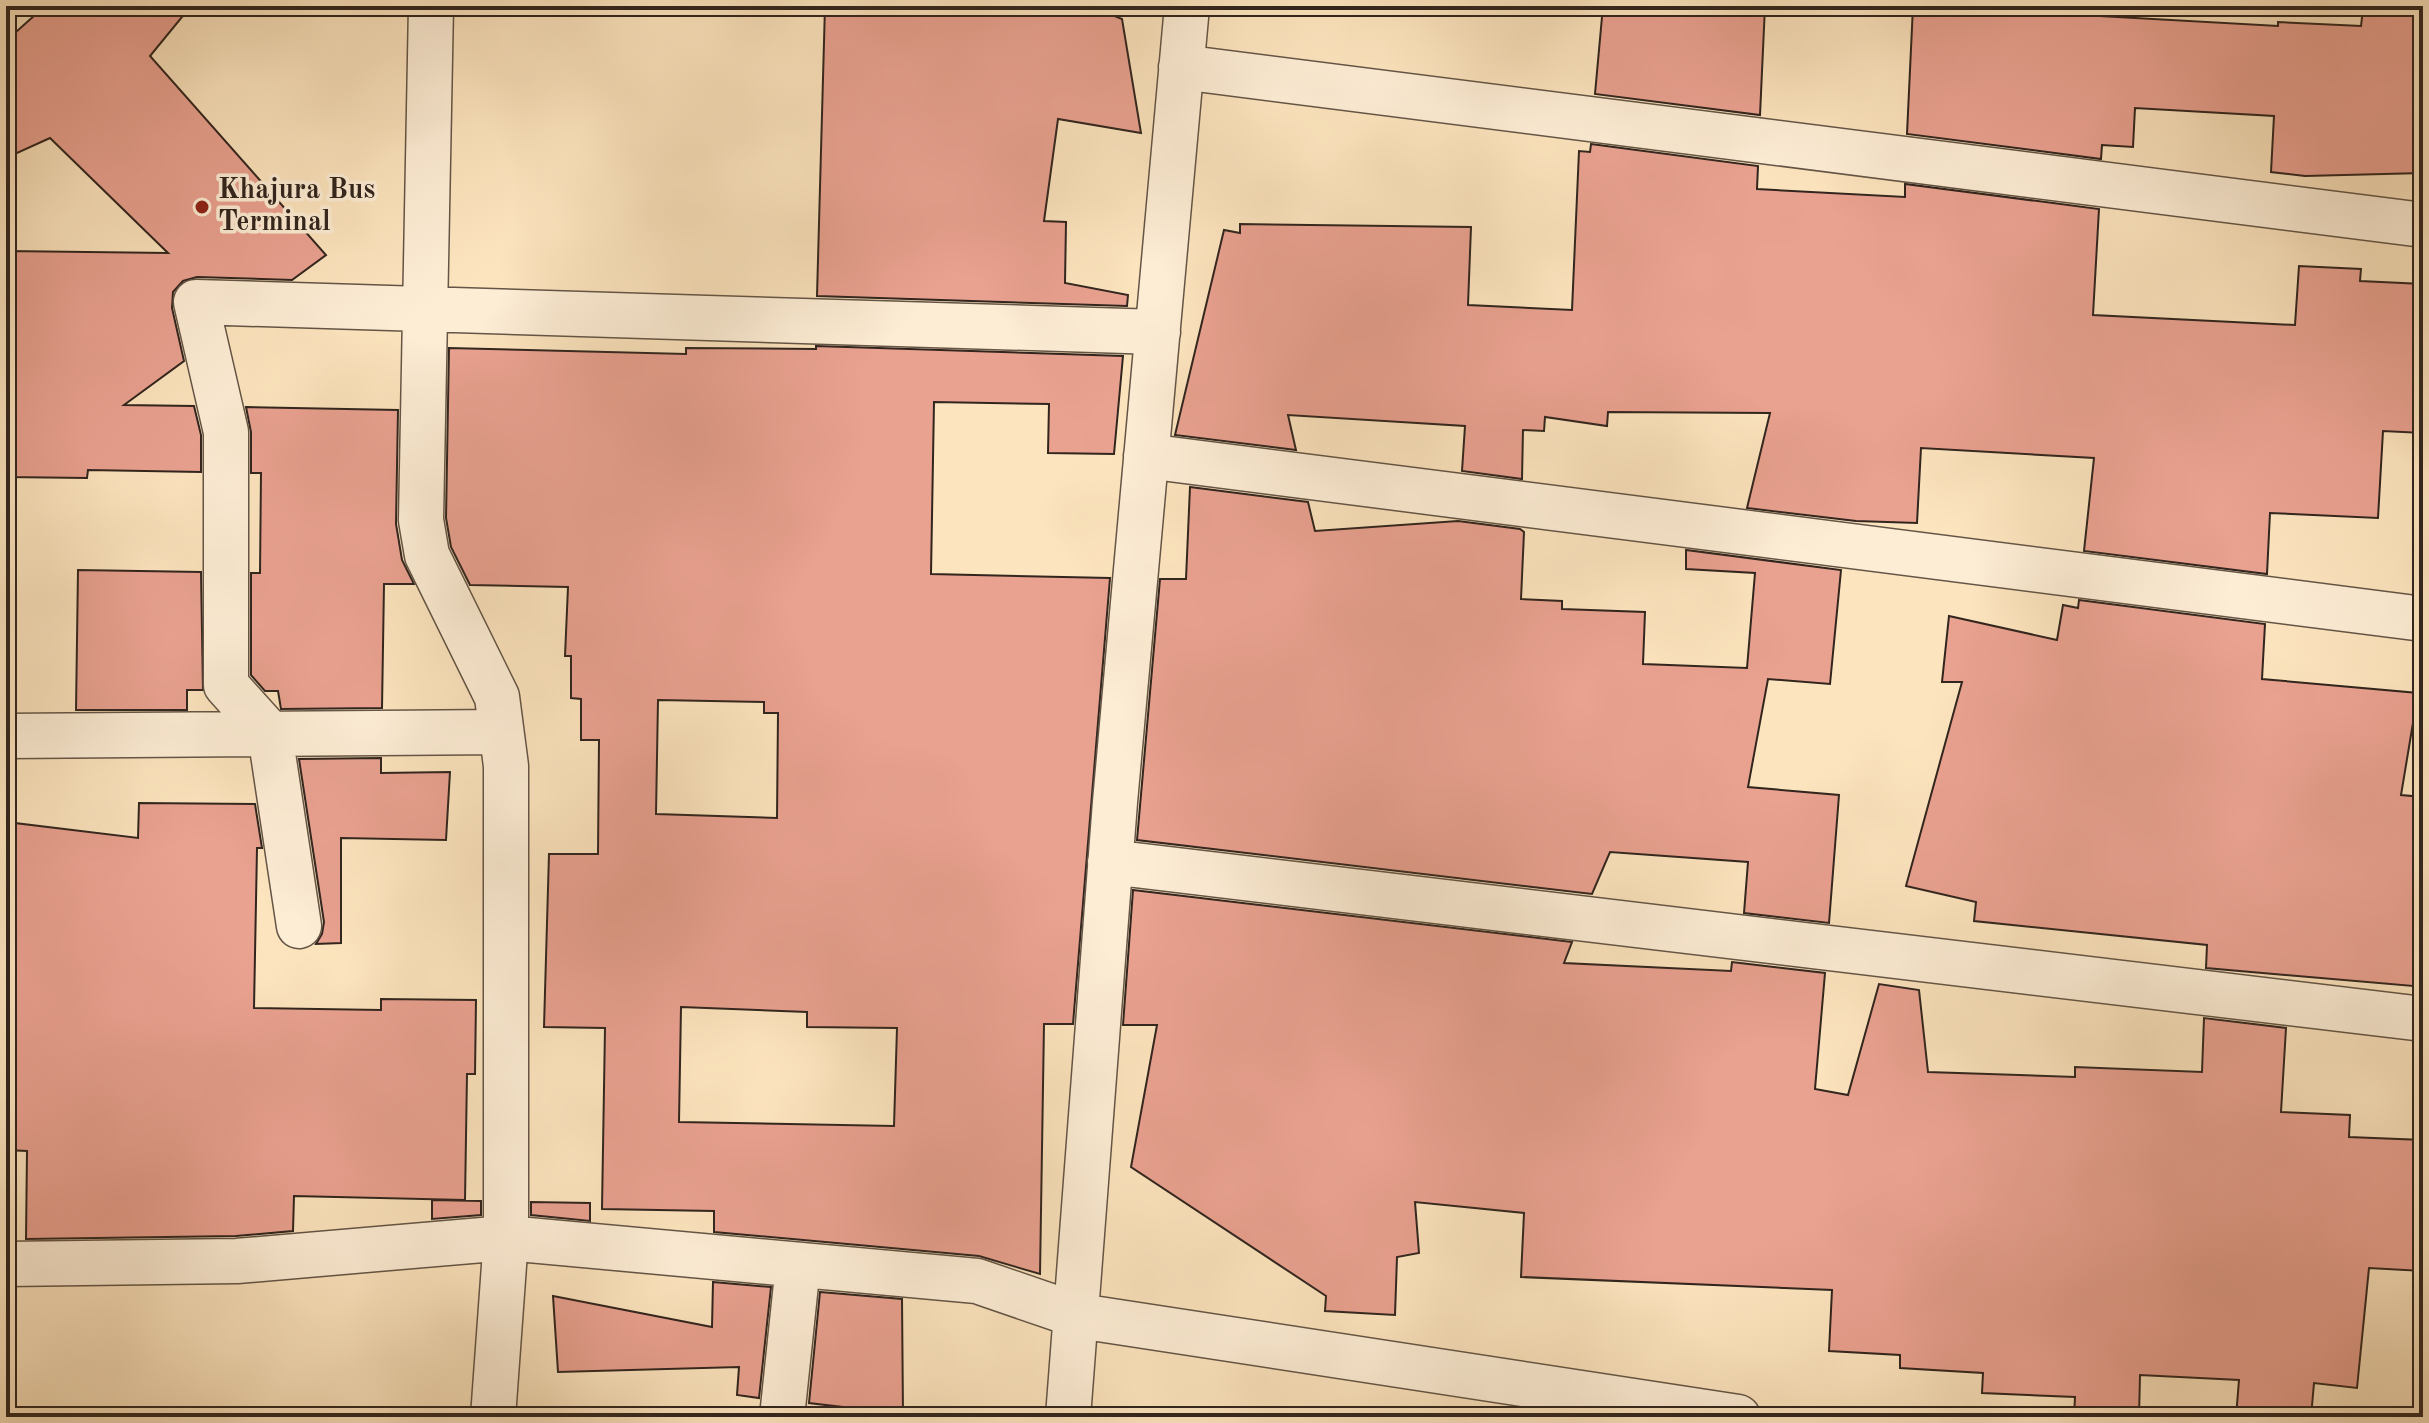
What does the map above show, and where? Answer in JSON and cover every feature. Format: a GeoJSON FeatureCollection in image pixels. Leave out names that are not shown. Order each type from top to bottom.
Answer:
{"type":"FeatureCollection","features":[{"type":"Feature","properties":{"kind":"street"},"geometry":{"type":"LineString","coordinates":[[431,6],[422,309],[421,520],[427,555],[497,697],[506,766],[506,1238],[493,1417]]}},
{"type":"Feature","properties":{"kind":"street"},"geometry":{"type":"LineString","coordinates":[[1068,1417],[1079,1316],[1110,862],[1187,6]]}},
{"type":"Feature","properties":{"kind":"street"},"geometry":{"type":"LineString","coordinates":[[1181,67],[2423,225]]}},
{"type":"Feature","properties":{"kind":"street"},"geometry":{"type":"LineString","coordinates":[[299,926],[270,734],[226,685],[226,432],[196,302],[1158,332]]}},
{"type":"Feature","properties":{"kind":"street"},"geometry":{"type":"LineString","coordinates":[[1146,456],[2423,619]]}},
{"type":"Feature","properties":{"kind":"street"},"geometry":{"type":"LineString","coordinates":[[6,736],[501,732]]}},
{"type":"Feature","properties":{"kind":"street"},"geometry":{"type":"LineString","coordinates":[[1110,862],[2423,1019]]}},
{"type":"Feature","properties":{"kind":"street"},"geometry":{"type":"LineString","coordinates":[[6,1264],[237,1261],[506,1238],[977,1281],[1079,1316],[1738,1417]]}},
{"type":"Feature","properties":{"kind":"street"},"geometry":{"type":"LineString","coordinates":[[782,1417],[798,1265]]}},
{"type":"Feature","properties":{"kind":"building"},"geometry":{"type":"Polygon","coordinates":[[[45,6],[191,6],[150,56],[326,255],[292,280],[197,277],[183,281],[173,292],[172,308],[184,361],[124,405],[194,406],[201,435],[201,472],[88,470],[87,478],[6,477],[6,251],[168,253],[50,138],[6,158],[6,41],[45,6]]]}},
{"type":"Feature","properties":{"kind":"building"},"geometry":{"type":"Polygon","coordinates":[[[825,6],[1090,6],[1122,19],[1141,133],[1058,119],[1044,221],[1066,222],[1065,283],[1128,295],[1127,306],[817,296],[825,6]]]}},
{"type":"Feature","properties":{"kind":"building"},"geometry":{"type":"Polygon","coordinates":[[[1603,6],[1765,6],[1760,115],[1595,94],[1603,6]]]}},
{"type":"Feature","properties":{"kind":"building"},"geometry":{"type":"Polygon","coordinates":[[[1913,6],[2012,6],[2012,11],[2278,26],[2278,22],[2361,26],[2363,9],[2423,13],[2423,173],[2305,176],[2271,172],[2274,116],[2135,108],[2133,147],[2102,145],[2101,159],[1907,134],[1913,6]]]}},
{"type":"Feature","properties":{"kind":"building"},"geometry":{"type":"Polygon","coordinates":[[[1591,144],[1758,166],[1757,189],[1905,197],[1905,184],[2099,209],[2093,315],[2295,325],[2299,266],[2361,269],[2360,281],[2423,284],[2423,433],[2383,431],[2378,518],[2270,513],[2267,574],[2084,551],[2094,458],[1921,448],[1917,523],[1856,521],[1747,508],[1770,413],[1608,412],[1607,426],[1545,417],[1544,431],[1523,430],[1522,479],[1462,471],[1465,426],[1288,415],[1296,450],[1175,435],[1224,230],[1240,233],[1240,224],[1471,227],[1468,305],[1572,310],[1579,151],[1590,152],[1591,144]]]}},
{"type":"Feature","properties":{"kind":"building"},"geometry":{"type":"Polygon","coordinates":[[[816,346],[1123,356],[1114,454],[1048,453],[1049,404],[934,402],[931,574],[1110,578],[1073,1024],[1044,1024],[1040,1274],[979,1256],[714,1232],[714,1211],[602,1209],[605,1028],[544,1027],[549,854],[598,854],[599,740],[581,740],[581,699],[571,698],[571,656],[565,656],[568,587],[470,585],[451,547],[446,518],[449,348],[686,354],[686,348],[816,349],[816,346]],[[658,700],[656,814],[777,818],[778,713],[764,713],[764,702],[658,700]],[[681,1007],[679,1122],[894,1126],[897,1028],[807,1027],[807,1012],[681,1007]]]}},
{"type":"Feature","properties":{"kind":"building"},"geometry":{"type":"Polygon","coordinates":[[[246,407],[398,410],[396,524],[402,560],[414,584],[384,584],[382,708],[281,709],[278,691],[265,691],[251,675],[251,573],[260,573],[261,473],[251,473],[251,432],[246,407]]]}},
{"type":"Feature","properties":{"kind":"building"},"geometry":{"type":"Polygon","coordinates":[[[1190,487],[1308,502],[1315,531],[1458,521],[1520,529],[1524,532],[1521,599],[1562,601],[1562,609],[1645,612],[1643,664],[1747,668],[1755,573],[1686,569],[1686,550],[1841,570],[1830,684],[1768,679],[1748,787],[1839,795],[1829,923],[1744,913],[1748,862],[1610,852],[1592,894],[1137,840],[1160,579],[1186,579],[1190,487]]]}},
{"type":"Feature","properties":{"kind":"building"},"geometry":{"type":"Polygon","coordinates":[[[78,570],[201,572],[203,690],[187,690],[187,710],[76,710],[78,570]]]}},
{"type":"Feature","properties":{"kind":"building"},"geometry":{"type":"Polygon","coordinates":[[[2079,600],[2265,624],[2262,679],[2418,693],[2401,795],[2423,797],[2423,926],[2418,926],[2413,986],[2206,968],[2207,945],[1974,921],[1976,902],[1906,886],[1962,682],[1942,682],[1949,616],[2057,640],[2063,605],[2078,608],[2079,600]]]}},
{"type":"Feature","properties":{"kind":"building"},"geometry":{"type":"Polygon","coordinates":[[[381,758],[381,773],[450,772],[446,840],[341,838],[341,943],[316,944],[324,922],[299,759],[381,758]]]}},
{"type":"Feature","properties":{"kind":"building"},"geometry":{"type":"Polygon","coordinates":[[[139,803],[255,804],[262,848],[257,848],[254,1008],[381,1010],[381,999],[476,1000],[475,1074],[467,1074],[465,1200],[294,1196],[293,1231],[236,1236],[26,1239],[27,1151],[6,1150],[6,822],[138,838],[139,803]]]}},
{"type":"Feature","properties":{"kind":"building"},"geometry":{"type":"Polygon","coordinates":[[[1133,890],[1572,942],[1564,963],[1731,971],[1732,962],[1825,973],[1815,1089],[1848,1095],[1879,984],[1919,990],[1928,1072],[2075,1077],[2075,1067],[2202,1072],[2204,1018],[2286,1028],[2281,1112],[2350,1115],[2349,1137],[2423,1140],[2423,1271],[2369,1268],[2357,1388],[2314,1383],[2311,1417],[2236,1417],[2239,1380],[2140,1375],[2139,1417],[2074,1417],[2075,1397],[1982,1393],[1983,1373],[1900,1368],[1900,1355],[1829,1351],[1832,1290],[1521,1277],[1524,1213],[1415,1202],[1419,1253],[1397,1257],[1395,1315],[1325,1311],[1326,1296],[1131,1167],[1157,1025],[1123,1025],[1133,890]]]}},
{"type":"Feature","properties":{"kind":"building"},"geometry":{"type":"Polygon","coordinates":[[[432,1200],[481,1201],[481,1215],[432,1219],[432,1200]]]}},
{"type":"Feature","properties":{"kind":"building"},"geometry":{"type":"Polygon","coordinates":[[[531,1202],[590,1203],[590,1221],[531,1215],[531,1202]]]}},
{"type":"Feature","properties":{"kind":"building"},"geometry":{"type":"Polygon","coordinates":[[[713,1282],[771,1287],[759,1398],[737,1395],[739,1367],[558,1372],[553,1296],[712,1327],[713,1282]]]}},
{"type":"Feature","properties":{"kind":"building"},"geometry":{"type":"Polygon","coordinates":[[[820,1292],[902,1299],[903,1414],[809,1403],[820,1292]]]}},
{"type":"Feature","properties":{"kind":"place","name":"Khajura Bus Terminal"},"geometry":{"type":"Point","coordinates":[202,207]}}]}
